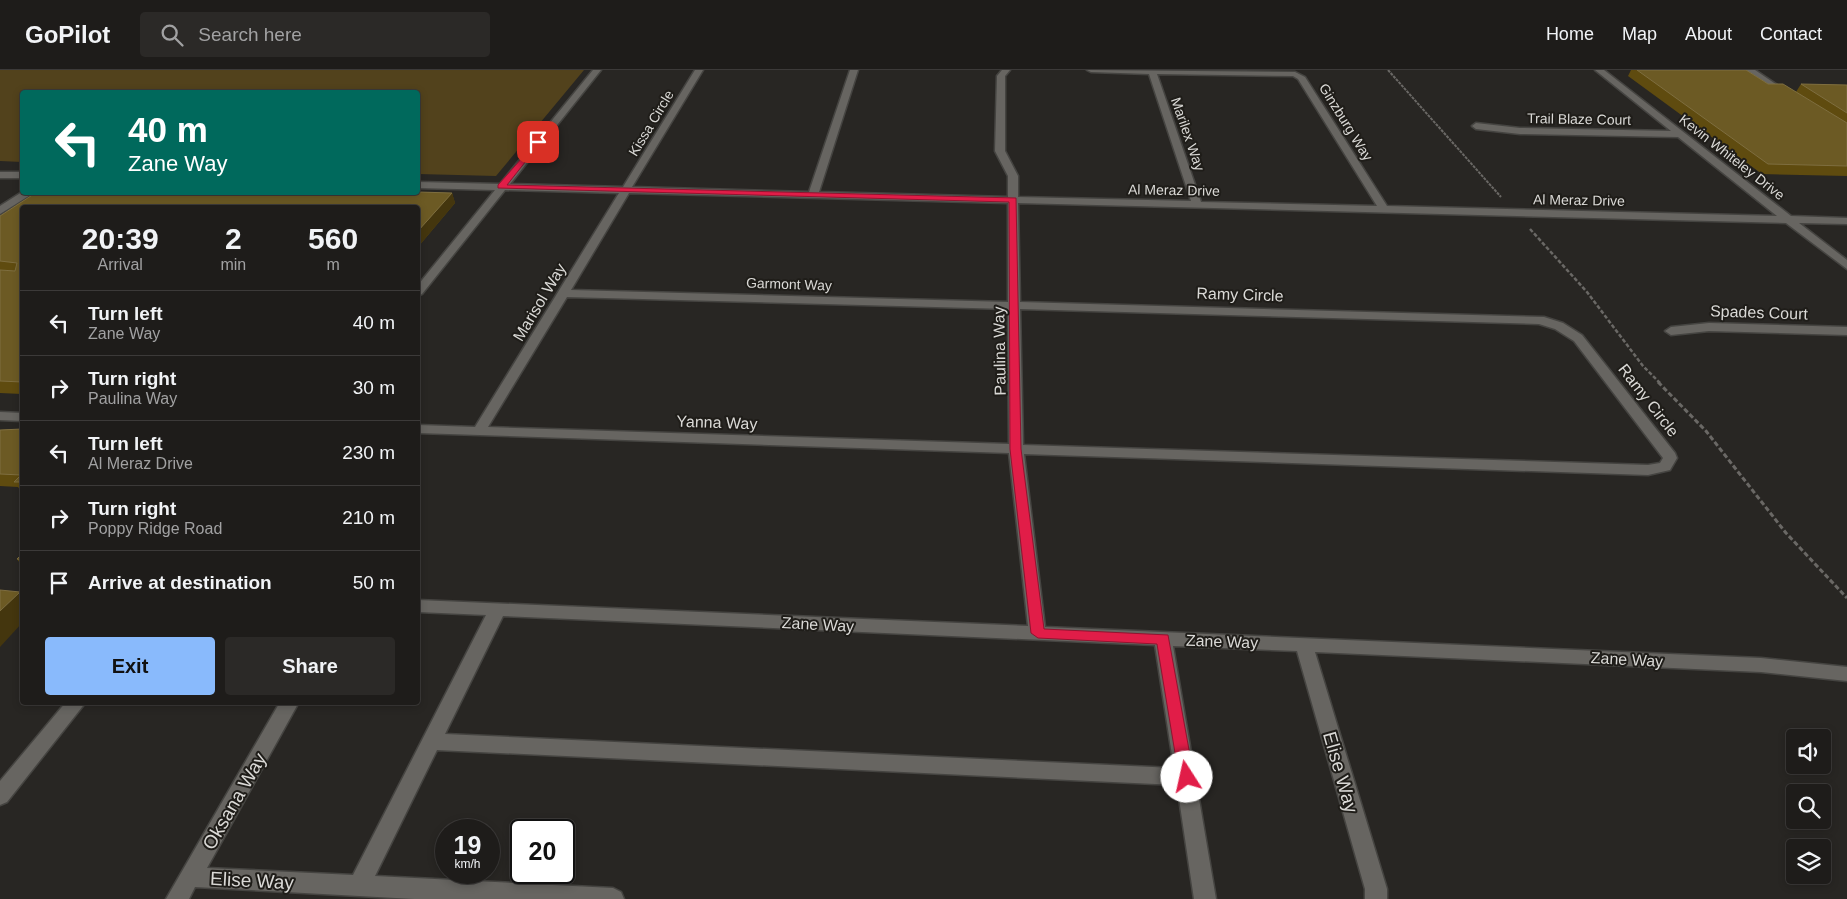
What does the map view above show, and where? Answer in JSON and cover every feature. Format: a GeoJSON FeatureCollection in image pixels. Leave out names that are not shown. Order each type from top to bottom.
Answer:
{"type":"FeatureCollection","features":[{"type":"Feature","properties":{"kind":"street"},"geometry":{"type":"LineString","coordinates":[[420,288],[597,70]]}},
{"type":"Feature","properties":{"kind":"street","name":"Kissa Circle"},"geometry":{"type":"LineString","coordinates":[[626,190],[699,70]]}},
{"type":"Feature","properties":{"kind":"street"},"geometry":{"type":"LineString","coordinates":[[813,195],[854,70]]}},
{"type":"Feature","properties":{"kind":"street","name":"Paulina Way"},"geometry":{"type":"LineString","coordinates":[[1005,70],[1001,76],[1000,151],[1013,176],[1016,449],[1038,633]]}},
{"type":"Feature","properties":{"kind":"street","name":"Ginzburg Way"},"geometry":{"type":"LineString","coordinates":[[1091,70],[1295,74],[1302,77],[1384,209]]}},
{"type":"Feature","properties":{"kind":"street","name":"Kevin Whiteley Drive"},"geometry":{"type":"LineString","coordinates":[[1599,70],[1847,266]]}},
{"type":"Feature","properties":{"kind":"street"},"geometry":{"type":"LineString","coordinates":[[1749,70],[1798,102]]}},
{"type":"Feature","properties":{"kind":"street","name":"Marilex Way"},"geometry":{"type":"LineString","coordinates":[[1152,71],[1197,204]]}},
{"type":"Feature","properties":{"kind":"street","name":"Trail Blaze Court"},"geometry":{"type":"LineString","coordinates":[[1476,126],[1527,132],[1681,134]]}},
{"type":"Feature","properties":{"kind":"street"},"geometry":{"type":"LineString","coordinates":[[0,175],[20,175]]}},
{"type":"Feature","properties":{"kind":"street","name":"Al Meraz Drive"},"geometry":{"type":"LineString","coordinates":[[420,185],[1847,221]]}},
{"type":"Feature","properties":{"kind":"street","name":"Marisol Way"},"geometry":{"type":"LineString","coordinates":[[479,431],[626,190]]}},
{"type":"Feature","properties":{"kind":"street"},"geometry":{"type":"LineString","coordinates":[[0,211],[25,195]]}},
{"type":"Feature","properties":{"kind":"street","name":"Garmont Way"},"geometry":{"type":"LineString","coordinates":[[564,293],[1014,305]]}},
{"type":"Feature","properties":{"kind":"street","name":"Ramy Circle"},"geometry":{"type":"LineString","coordinates":[[1014,305],[1530,319],[1549,322],[1566,329],[1578,338],[1670,458],[1665,468],[1648,470],[1016,449]]}},
{"type":"Feature","properties":{"kind":"street","name":"Spades Court"},"geometry":{"type":"LineString","coordinates":[[1671,331],[1709,327],[1847,331]]}},
{"type":"Feature","properties":{"kind":"street"},"geometry":{"type":"LineString","coordinates":[[0,416],[20,417]]}},
{"type":"Feature","properties":{"kind":"street","name":"Yanna Way"},"geometry":{"type":"LineString","coordinates":[[420,429],[1016,449]]}},
{"type":"Feature","properties":{"kind":"street","name":"Zane Way"},"geometry":{"type":"LineString","coordinates":[[420,606],[1761,665],[1847,674]]}},
{"type":"Feature","properties":{"kind":"street"},"geometry":{"type":"LineString","coordinates":[[359,886],[497,610]]}},
{"type":"Feature","properties":{"kind":"street"},"geometry":{"type":"LineString","coordinates":[[1163,639],[1187,777],[1205,899]]}},
{"type":"Feature","properties":{"kind":"street","name":"Elise Way"},"geometry":{"type":"LineString","coordinates":[[1304,645],[1376,890],[1376,899]]}},
{"type":"Feature","properties":{"kind":"street"},"geometry":{"type":"LineString","coordinates":[[0,796],[75,705]]}},
{"type":"Feature","properties":{"kind":"street","name":"Oksana Way"},"geometry":{"type":"LineString","coordinates":[[177,899],[288,705]]}},
{"type":"Feature","properties":{"kind":"street"},"geometry":{"type":"LineString","coordinates":[[431,742],[1187,777]]}},
{"type":"Feature","properties":{"kind":"street","name":"Elise Way"},"geometry":{"type":"LineString","coordinates":[[191,877],[613,899]]}},
{"type":"Feature","properties":{"kind":"path"},"geometry":{"type":"LineString","coordinates":[[1388,70],[1447,138],[1466,155],[1480,176],[1516,212],[1587,292],[1643,366],[1706,431],[1786,533],[1847,598]]}},
{"type":"Feature","properties":{"kind":"shaded area"},"geometry":{"type":"Polygon","coordinates":[[[0,70],[584,70],[496,176],[420,174],[420,90],[20,90],[20,162],[0,161],[0,70]]]}},
{"type":"Feature","properties":{"kind":"building"},"geometry":{"type":"Polygon","coordinates":[[[1637,70],[1746,70],[1768,84],[1783,84],[1847,123],[1847,166],[1768,164],[1637,70]]]}},
{"type":"Feature","properties":{"kind":"building"},"geometry":{"type":"Polygon","coordinates":[[[1801,84],[1847,85],[1847,113],[1801,84]]]}},
{"type":"Feature","properties":{"kind":"building"},"geometry":{"type":"Polygon","coordinates":[[[420,192],[452,193],[420,229],[420,205],[20,205],[20,382],[0,381],[0,270],[15,271],[17,263],[0,261],[0,216],[32,195],[420,195],[420,192]]]}},
{"type":"Feature","properties":{"kind":"building"},"geometry":{"type":"Polygon","coordinates":[[[20,429],[20,475],[0,474],[0,430],[20,429]]]}},
{"type":"Feature","properties":{"kind":"building"},"geometry":{"type":"Polygon","coordinates":[[[20,476],[20,482],[14,482],[20,476]]]}},
{"type":"Feature","properties":{"kind":"building"},"geometry":{"type":"Polygon","coordinates":[[[0,590],[20,592],[0,611],[0,590]]]}},
{"type":"Feature","properties":{"kind":"route"},"geometry":{"type":"LineString","coordinates":[[538,142],[501,187],[1013,200],[1016,449],[1038,633],[1163,639],[1187,777]]}}]}
